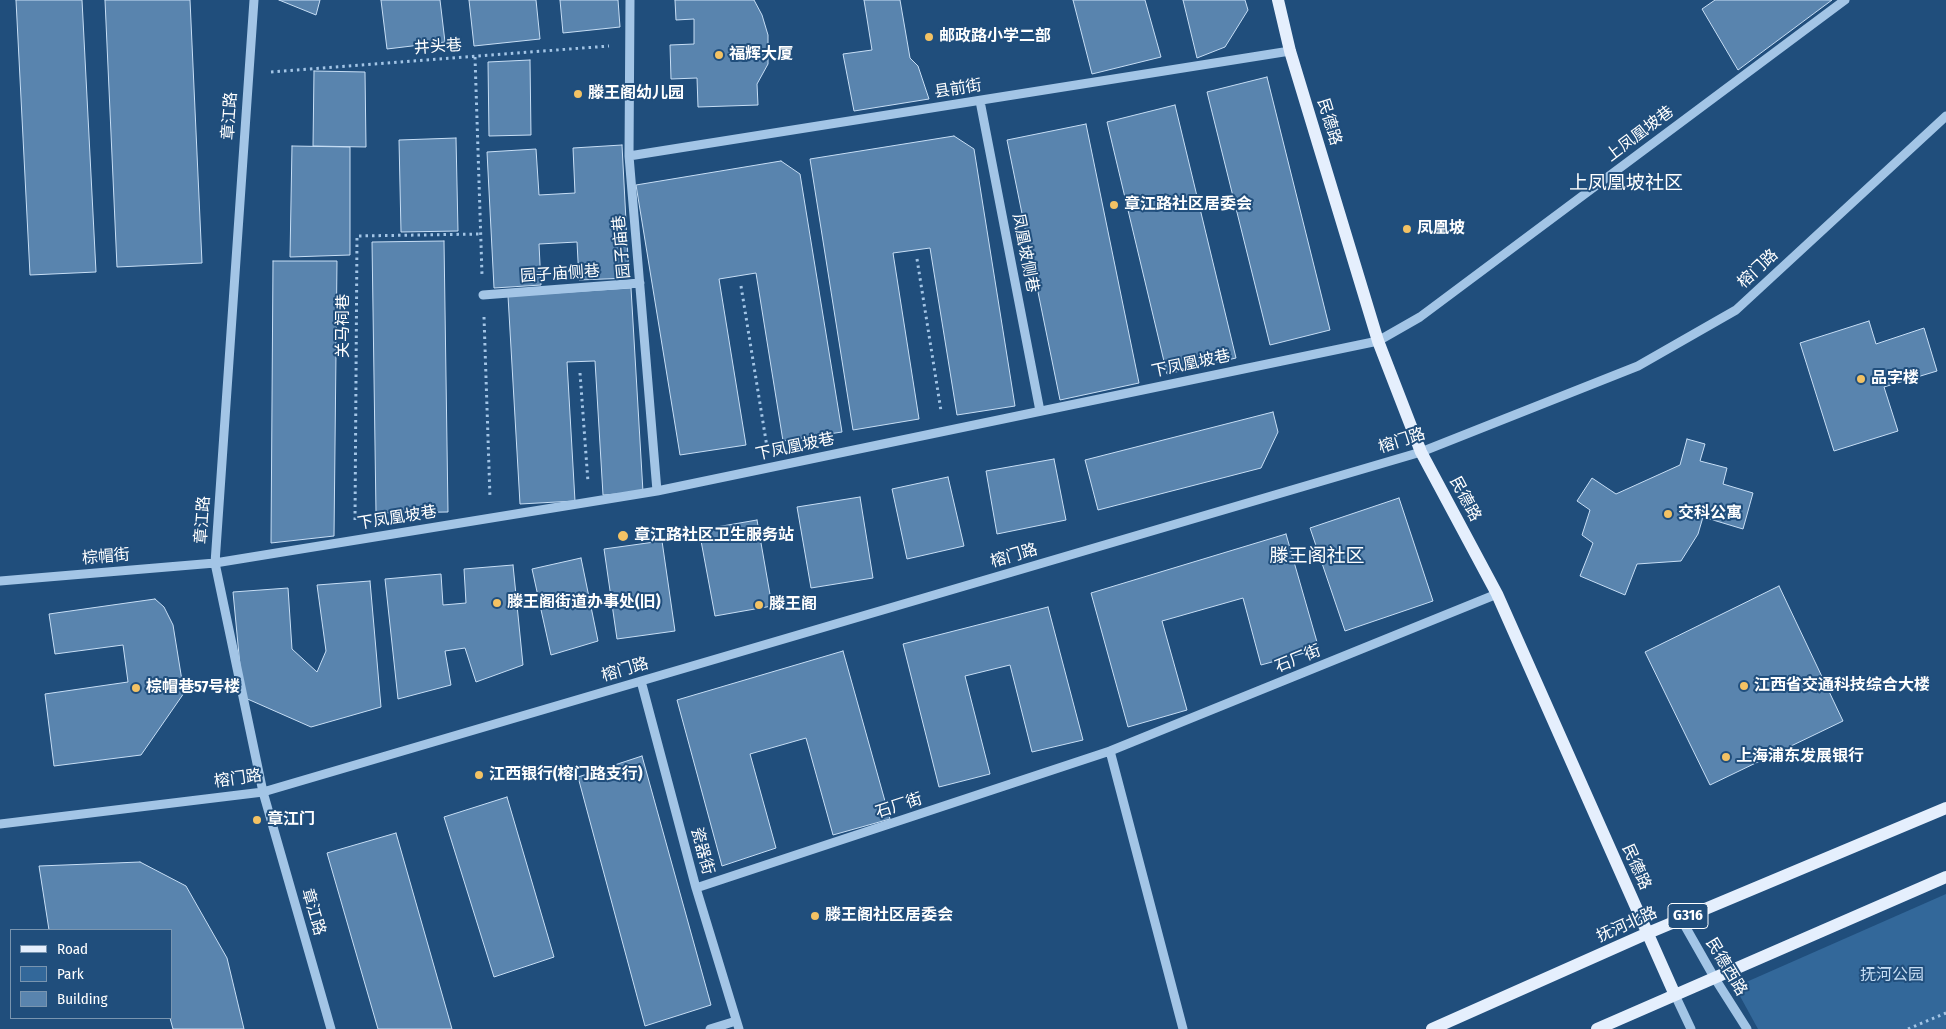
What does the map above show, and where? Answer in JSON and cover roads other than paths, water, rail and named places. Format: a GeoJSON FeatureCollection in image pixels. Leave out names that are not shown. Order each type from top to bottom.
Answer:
{"type":"FeatureCollection","features":[{"type":"Feature","properties":{"kind":"main road","name":"民德路"},"geometry":{"type":"LineString","coordinates":[[1278,0],[1290,51],[1378,341],[1421,452],[1497,594],[1675,995]]}},
{"type":"Feature","properties":{"kind":"main road","name":"抚河北路"},"geometry":{"type":"LineString","coordinates":[[1432,1029],[1648,933],[1946,808]]}},
{"type":"Feature","properties":{"kind":"main road"},"geometry":{"type":"LineString","coordinates":[[1597,1029],[1946,877]]}},
{"type":"Feature","properties":{"kind":"street","name":"章江路"},"geometry":{"type":"LineString","coordinates":[[254,0],[215,563],[263,792],[331,1029]]}},
{"type":"Feature","properties":{"kind":"street","name":"园子庙巷"},"geometry":{"type":"LineString","coordinates":[[630,0],[629,156],[657,491]]}},
{"type":"Feature","properties":{"kind":"street","name":"上凤凰坡巷"},"geometry":{"type":"LineString","coordinates":[[1378,341],[1420,317],[1845,0]]}},
{"type":"Feature","properties":{"kind":"street","name":"县前街"},"geometry":{"type":"LineString","coordinates":[[629,156],[1290,51]]}},
{"type":"Feature","properties":{"kind":"street","name":"凤凰坡侧巷"},"geometry":{"type":"LineString","coordinates":[[980,101],[1040,411]]}},
{"type":"Feature","properties":{"kind":"street","name":"榕门路"},"geometry":{"type":"LineString","coordinates":[[0,824],[263,792],[1421,452],[1638,366],[1736,310],[1946,116]]}},
{"type":"Feature","properties":{"kind":"street","name":"园子庙侧巷"},"geometry":{"type":"LineString","coordinates":[[483,295],[640,284]]}},
{"type":"Feature","properties":{"kind":"street","name":"下凤凰坡巷"},"geometry":{"type":"LineString","coordinates":[[215,563],[657,491],[1378,341]]}},
{"type":"Feature","properties":{"kind":"street","name":"棕帽街"},"geometry":{"type":"LineString","coordinates":[[0,581],[215,563]]}},
{"type":"Feature","properties":{"kind":"street","name":"石厂街"},"geometry":{"type":"LineString","coordinates":[[696,888],[1110,752],[1497,594]]}},
{"type":"Feature","properties":{"kind":"street","name":"瓷器街"},"geometry":{"type":"LineString","coordinates":[[641,680],[696,888],[738,1025]]}},
{"type":"Feature","properties":{"kind":"street"},"geometry":{"type":"LineString","coordinates":[[1110,752],[1183,1029]]}},
{"type":"Feature","properties":{"kind":"street","name":"民德西路"},"geometry":{"type":"LineString","coordinates":[[1682,919],[1714,977],[1747,1029]]}},
{"type":"Feature","properties":{"kind":"street"},"geometry":{"type":"LineString","coordinates":[[1675,995],[1691,1029]]}},
{"type":"Feature","properties":{"kind":"street"},"geometry":{"type":"LineString","coordinates":[[710,1029],[738,1025]]}},
{"type":"Feature","properties":{"kind":"place","name":"邮政路小学二部"},"geometry":{"type":"Point","coordinates":[929,37]}},
{"type":"Feature","properties":{"kind":"place","name":"福辉大厦"},"geometry":{"type":"Point","coordinates":[719,55]}},
{"type":"Feature","properties":{"kind":"place","name":"滕王阁幼儿园"},"geometry":{"type":"Point","coordinates":[578,94]}},
{"type":"Feature","properties":{"kind":"place","name":"章江路社区居委会"},"geometry":{"type":"Point","coordinates":[1114,205]}},
{"type":"Feature","properties":{"kind":"place","name":"凤凰坡"},"geometry":{"type":"Point","coordinates":[1407,229]}},
{"type":"Feature","properties":{"kind":"place","name":"品字楼"},"geometry":{"type":"Point","coordinates":[1861,379]}},
{"type":"Feature","properties":{"kind":"place","name":"交科公寓"},"geometry":{"type":"Point","coordinates":[1668,514]}},
{"type":"Feature","properties":{"kind":"place","name":"章江路社区卫生服务站"},"geometry":{"type":"Point","coordinates":[623,536]}},
{"type":"Feature","properties":{"kind":"place","name":"滕王阁街道办事处(旧)"},"geometry":{"type":"Point","coordinates":[497,603]}},
{"type":"Feature","properties":{"kind":"place","name":"滕王阁"},"geometry":{"type":"Point","coordinates":[759,605]}},
{"type":"Feature","properties":{"kind":"place","name":"江西省交通科技综合大楼"},"geometry":{"type":"Point","coordinates":[1744,686]}},
{"type":"Feature","properties":{"kind":"place","name":"棕帽巷57号楼"},"geometry":{"type":"Point","coordinates":[136,688]}},
{"type":"Feature","properties":{"kind":"place","name":"上海浦东发展银行"},"geometry":{"type":"Point","coordinates":[1726,757]}},
{"type":"Feature","properties":{"kind":"place","name":"江西银行(榕门路支行)"},"geometry":{"type":"Point","coordinates":[479,775]}},
{"type":"Feature","properties":{"kind":"place","name":"章江门"},"geometry":{"type":"Point","coordinates":[257,820]}},
{"type":"Feature","properties":{"kind":"place","name":"滕王阁社区居委会"},"geometry":{"type":"Point","coordinates":[815,916]}},
{"type":"Feature","properties":{"kind":"district","name":"上凤凰坡社区"},"geometry":{"type":"Point","coordinates":[1626,184]}},
{"type":"Feature","properties":{"kind":"district","name":"滕王阁社区"},"geometry":{"type":"Point","coordinates":[1317,557]}},
{"type":"Feature","properties":{"kind":"park label","name":"抚河公园"},"geometry":{"type":"Point","coordinates":[1892,976]}}]}
